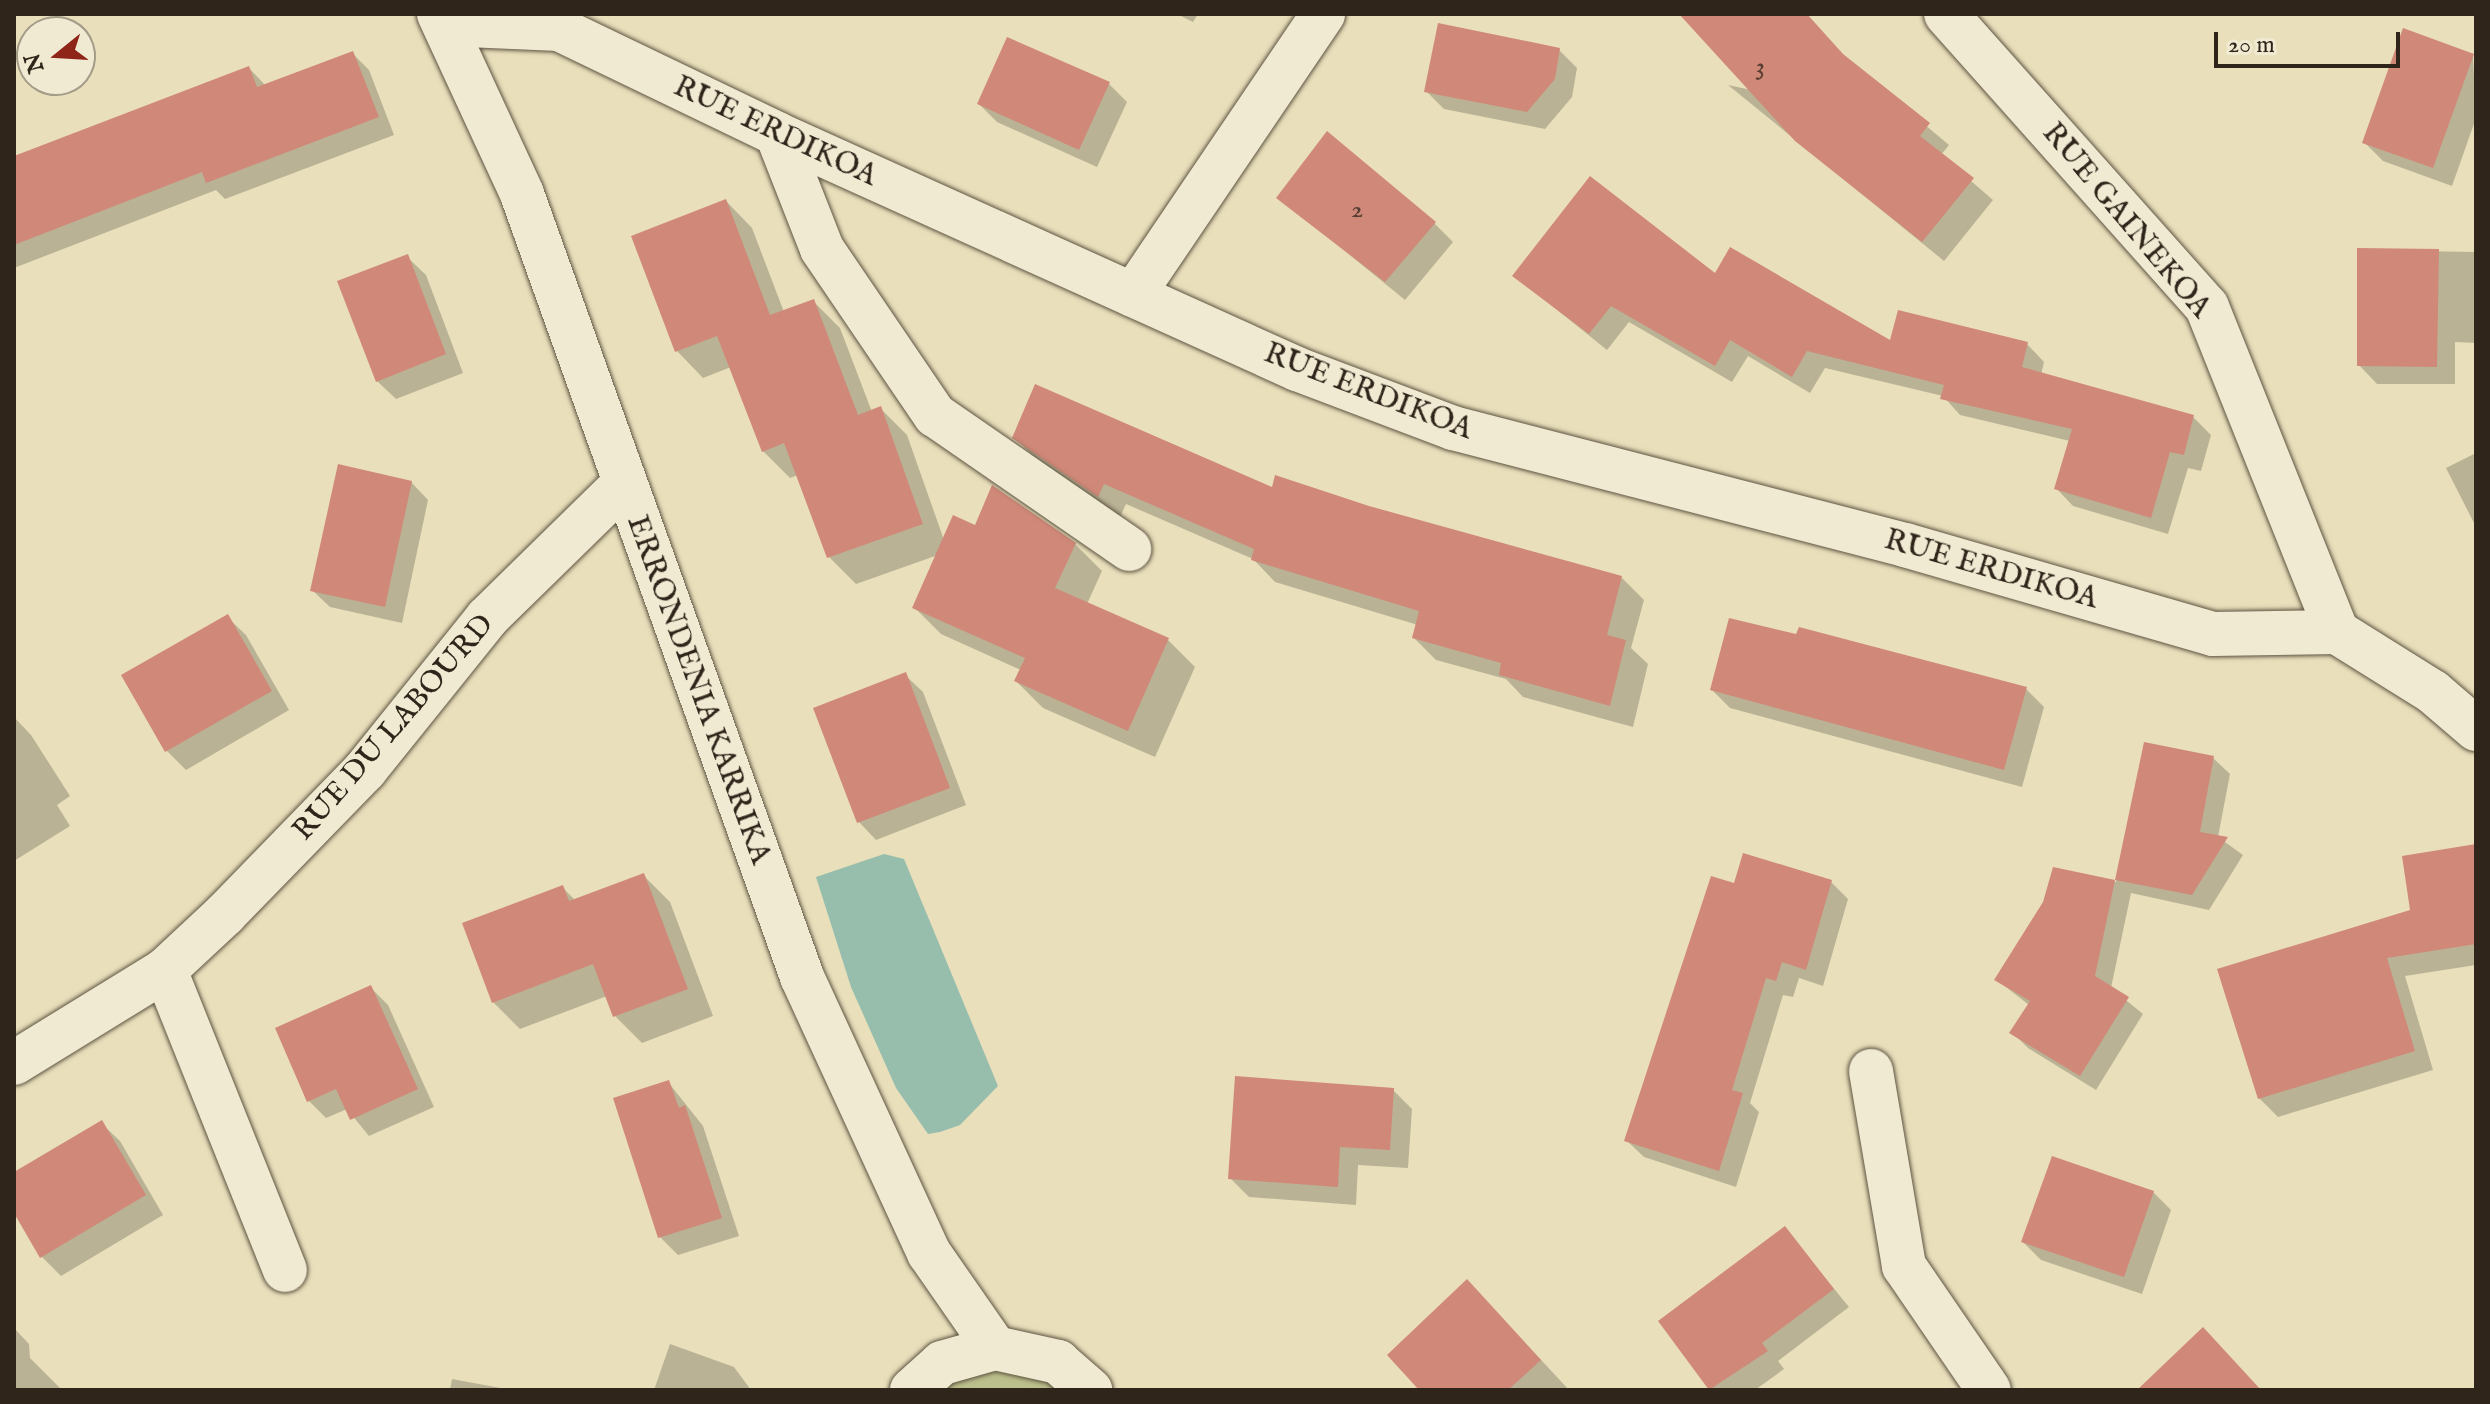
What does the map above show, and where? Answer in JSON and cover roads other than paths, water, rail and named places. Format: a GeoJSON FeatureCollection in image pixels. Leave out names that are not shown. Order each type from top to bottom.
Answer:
{"type":"FeatureCollection","features":[{"type":"Feature","properties":{"kind":"street"},"geometry":{"type":"LineString","coordinates":[[1133,295],[1323,14]]}},
{"type":"Feature","properties":{"kind":"street","name":"RUE GAINEKOA"},"geometry":{"type":"LineString","coordinates":[[1946,14],[2207,307],[2337,632]]}},
{"type":"Feature","properties":{"kind":"street","name":"RUE ERDIKOA"},"geometry":{"type":"LineString","coordinates":[[441,19],[559,29],[777,134],[1297,369],[1453,428],[1905,545],[2213,634],[2337,632]]}},
{"type":"Feature","properties":{"kind":"street","name":"ERRONDENIA KARRIKA"},"geometry":{"type":"LineString","coordinates":[[441,19],[522,194],[623,485],[802,977],[929,1253],[995,1348]]}},
{"type":"Feature","properties":{"kind":"street"},"geometry":{"type":"LineString","coordinates":[[777,134],[822,249],[935,415],[1129,549]]}},
{"type":"Feature","properties":{"kind":"street","name":"RUE DU LABOURD"},"geometry":{"type":"LineString","coordinates":[[14,1063],[165,970],[365,770],[487,618],[623,485]]}},
{"type":"Feature","properties":{"kind":"street"},"geometry":{"type":"LineString","coordinates":[[2337,632],[2433,692],[2476,729]]}},
{"type":"Feature","properties":{"kind":"street"},"geometry":{"type":"LineString","coordinates":[[165,970],[285,1270]]}},
{"type":"Feature","properties":{"kind":"street"},"geometry":{"type":"LineString","coordinates":[[1871,1071],[1904,1266],[1989,1390]]}},
{"type":"Feature","properties":{"kind":"street"},"geometry":{"type":"LineString","coordinates":[[912,1390],[942,1363],[995,1348],[1058,1362],[1090,1390]]}}]}
